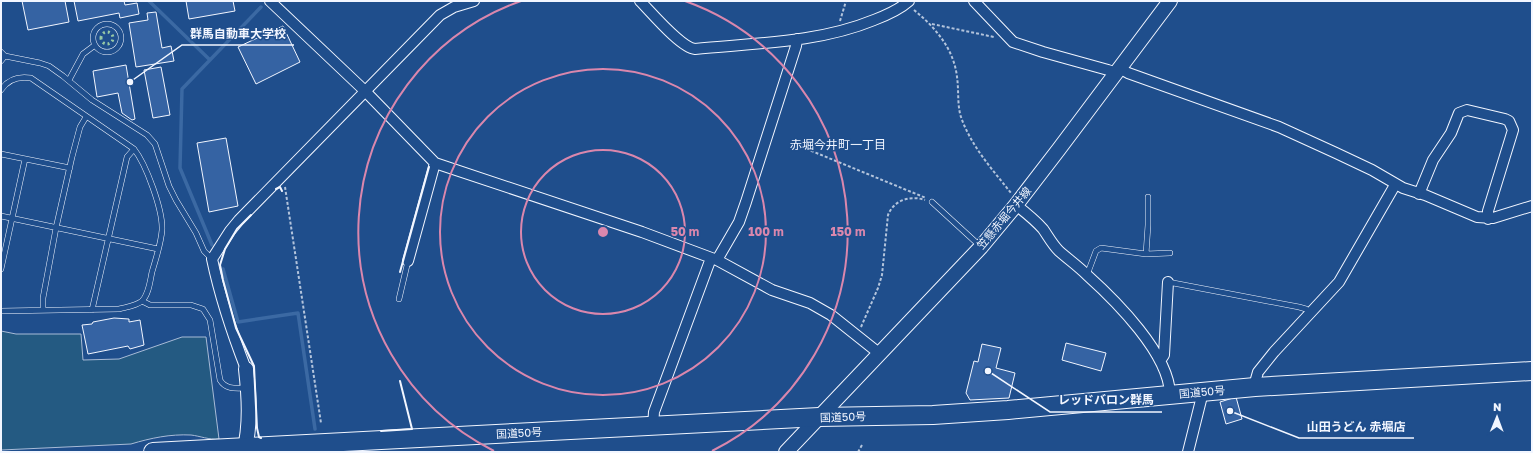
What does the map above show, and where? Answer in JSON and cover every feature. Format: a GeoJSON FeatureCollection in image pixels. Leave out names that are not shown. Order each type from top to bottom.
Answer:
{"type":"FeatureCollection","features":[{"type":"Feature","properties":{"kind":"highway","name":"国道50号"},"geometry":{"type":"LineString","coordinates":[[153,452],[245,450],[819,417],[933,415],[1008,410],[1255,387],[1532,371]]}},
{"type":"Feature","properties":{"kind":"main road","name":"笠懸赤堀今井線"},"geometry":{"type":"LineString","coordinates":[[786,452],[981,247],[1017,203],[1170,1]]}},
{"type":"Feature","properties":{"kind":"main road"},"geometry":{"type":"LineString","coordinates":[[245,450],[248,436],[248,387],[246,369]]}},
{"type":"Feature","properties":{"kind":"street"},"geometry":{"type":"LineString","coordinates":[[270,1],[365,91],[435,163],[606,220],[714,259],[772,290],[810,303],[831,315],[880,354]]}},
{"type":"Feature","properties":{"kind":"street"},"geometry":{"type":"LineString","coordinates":[[246,369],[230,327],[212,259],[239,220],[281,179],[440,15],[454,7],[474,1]]}},
{"type":"Feature","properties":{"kind":"street"},"geometry":{"type":"LineString","coordinates":[[640,1],[680,42],[690,49],[796,39],[851,29],[889,14],[907,2]]}},
{"type":"Feature","properties":{"kind":"street"},"geometry":{"type":"LineString","coordinates":[[974,1],[1009,39],[1022,46],[1108,70],[1128,73],[1278,127],[1372,170],[1395,185],[1410,192],[1419,194],[1477,217],[1488,219],[1532,206]]}},
{"type":"Feature","properties":{"kind":"street"},"geometry":{"type":"LineString","coordinates":[[653,426],[654,412],[714,259],[739,222],[796,46],[796,39]]}},
{"type":"Feature","properties":{"kind":"street"},"geometry":{"type":"LineString","coordinates":[[1419,194],[1433,160],[1451,133],[1459,113],[1467,110],[1505,119],[1510,121],[1513,130],[1488,211],[1488,219]]}},
{"type":"Feature","properties":{"kind":"street"},"geometry":{"type":"LineString","coordinates":[[408,261],[435,163]]}},
{"type":"Feature","properties":{"kind":"street"},"geometry":{"type":"LineString","coordinates":[[1255,387],[1258,372],[1274,352],[1339,282],[1395,185]]}},
{"type":"Feature","properties":{"kind":"street"},"geometry":{"type":"LineString","coordinates":[[1017,203],[1042,229],[1059,251],[1087,275],[1140,330],[1160,361],[1168,378],[1170,394]]}},
{"type":"Feature","properties":{"kind":"street"},"geometry":{"type":"LineString","coordinates":[[1160,361],[1164,355],[1168,282]]}},
{"type":"Feature","properties":{"kind":"street"},"geometry":{"type":"LineString","coordinates":[[1188,452],[1203,392]]}},
{"type":"Feature","properties":{"kind":"lane"},"geometry":{"type":"LineString","coordinates":[[110,24],[118,29],[121,37],[118,46],[115,49],[111,51],[102,51],[95,45],[93,41],[94,32],[101,25],[110,24]]}},
{"type":"Feature","properties":{"kind":"lane"},"geometry":{"type":"LineString","coordinates":[[68,80],[83,54],[95,45]]}},
{"type":"Feature","properties":{"kind":"lane"},"geometry":{"type":"LineString","coordinates":[[1,52],[5,56],[50,66],[92,100],[147,135],[153,141],[169,186],[196,233],[204,251],[212,259]]}},
{"type":"Feature","properties":{"kind":"lane"},"geometry":{"type":"LineString","coordinates":[[1,61],[5,56]]}},
{"type":"Feature","properties":{"kind":"lane"},"geometry":{"type":"LineString","coordinates":[[1,90],[5,84],[18,77],[31,78],[134,149],[140,156],[145,166],[161,213],[162,231],[149,287],[142,300],[129,307],[92,310],[1,311]]}},
{"type":"Feature","properties":{"kind":"lane"},"geometry":{"type":"LineString","coordinates":[[43,310],[43,298],[56,228],[80,127],[86,116]]}},
{"type":"Feature","properties":{"kind":"lane"},"geometry":{"type":"LineString","coordinates":[[92,310],[127,157],[134,149]]}},
{"type":"Feature","properties":{"kind":"lane"},"geometry":{"type":"LineString","coordinates":[[1,154],[70,168]]}},
{"type":"Feature","properties":{"kind":"lane"},"geometry":{"type":"LineString","coordinates":[[1,269],[25,159]]}},
{"type":"Feature","properties":{"kind":"lane"},"geometry":{"type":"LineString","coordinates":[[1146,254],[1148,197]]}},
{"type":"Feature","properties":{"kind":"lane"},"geometry":{"type":"LineString","coordinates":[[932,202],[981,247]]}},
{"type":"Feature","properties":{"kind":"lane"},"geometry":{"type":"LineString","coordinates":[[1,216],[158,249]]}},
{"type":"Feature","properties":{"kind":"lane"},"geometry":{"type":"LineString","coordinates":[[1087,275],[1098,249],[1146,254],[1170,254]]}},
{"type":"Feature","properties":{"kind":"lane"},"geometry":{"type":"LineString","coordinates":[[399,299],[408,261]]}},
{"type":"Feature","properties":{"kind":"lane"},"geometry":{"type":"LineString","coordinates":[[1168,282],[1299,307],[1310,312]]}},
{"type":"Feature","properties":{"kind":"lane"},"geometry":{"type":"LineString","coordinates":[[142,300],[150,305],[191,305],[203,309],[210,320],[220,380],[223,385],[228,388],[248,387]]}},
{"type":"Feature","properties":{"kind":"path"},"geometry":{"type":"LineString","coordinates":[[837,32],[846,1]]}},
{"type":"Feature","properties":{"kind":"path"},"geometry":{"type":"LineString","coordinates":[[907,2],[930,24],[948,48],[954,61],[957,76],[961,116],[971,140],[1017,203]]}},
{"type":"Feature","properties":{"kind":"path"},"geometry":{"type":"LineString","coordinates":[[930,24],[999,39],[1009,39]]}},
{"type":"Feature","properties":{"kind":"path"},"geometry":{"type":"LineString","coordinates":[[797,145],[918,194],[932,202]]}},
{"type":"Feature","properties":{"kind":"path"},"geometry":{"type":"LineString","coordinates":[[281,179],[286,192],[321,423]]}},
{"type":"Feature","properties":{"kind":"path"},"geometry":{"type":"LineString","coordinates":[[856,335],[878,288],[882,275],[888,215],[891,208],[904,199],[919,198],[932,202]]}},
{"type":"Feature","properties":{"kind":"path"},"geometry":{"type":"LineString","coordinates":[[858,452],[862,445]]}},
{"type":"Feature","properties":{"kind":"shaded area"},"geometry":{"type":"Polygon","coordinates":[[[1,331],[16,334],[81,334],[83,360],[119,359],[182,337],[206,337],[219,439],[191,435],[176,435],[153,438],[131,444],[1,450],[1,331]]]}},
{"type":"Feature","properties":{"kind":"building"},"geometry":{"type":"Polygon","coordinates":[[[22,1],[65,1],[69,22],[28,30],[22,1]]]}},
{"type":"Feature","properties":{"kind":"building"},"geometry":{"type":"Polygon","coordinates":[[[74,1],[124,1],[125,5],[137,3],[139,14],[120,18],[119,13],[78,21],[74,1]]]}},
{"type":"Feature","properties":{"kind":"building"},"geometry":{"type":"Polygon","coordinates":[[[186,1],[233,1],[235,11],[189,19],[186,1]]]}},
{"type":"Feature","properties":{"kind":"building"},"geometry":{"type":"Polygon","coordinates":[[[156,12],[162,48],[171,46],[174,61],[136,67],[129,23],[148,20],[147,13],[156,12]]]}},
{"type":"Feature","properties":{"kind":"building"},"geometry":{"type":"Polygon","coordinates":[[[283,26],[300,62],[256,84],[238,47],[283,26]]]}},
{"type":"Feature","properties":{"kind":"building"},"geometry":{"type":"Polygon","coordinates":[[[126,65],[135,119],[132,120],[122,113],[118,93],[97,97],[93,71],[126,65]]]}},
{"type":"Feature","properties":{"kind":"building"},"geometry":{"type":"Polygon","coordinates":[[[161,67],[170,115],[153,118],[144,70],[161,67]]]}},
{"type":"Feature","properties":{"kind":"building"},"geometry":{"type":"Polygon","coordinates":[[[226,138],[238,206],[209,212],[197,143],[226,138]]]}},
{"type":"Feature","properties":{"kind":"building"},"geometry":{"type":"Polygon","coordinates":[[[114,318],[129,319],[129,322],[140,320],[144,345],[130,349],[128,346],[88,354],[82,325],[114,318]]]}},
{"type":"Feature","properties":{"kind":"building"},"geometry":{"type":"Polygon","coordinates":[[[1066,343],[1106,353],[1101,371],[1062,360],[1066,343]]]}},
{"type":"Feature","properties":{"kind":"building"},"geometry":{"type":"Polygon","coordinates":[[[982,344],[1001,348],[996,368],[1015,373],[1009,398],[970,400],[966,393],[974,361],[978,362],[982,344]]]}},
{"type":"Feature","properties":{"kind":"building"},"geometry":{"type":"Polygon","coordinates":[[[1236,397],[1242,419],[1226,424],[1220,402],[1236,397]]]}},
{"type":"Feature","properties":{"kind":"waterway"},"geometry":{"type":"LineString","coordinates":[[149,1],[210,60]]}},
{"type":"Feature","properties":{"kind":"waterway"},"geometry":{"type":"LineString","coordinates":[[212,245],[180,168],[182,89],[261,7]]}},
{"type":"Feature","properties":{"kind":"waterway"},"geometry":{"type":"LineString","coordinates":[[223,269],[238,322],[298,313],[315,429]]}},
{"type":"Feature","properties":{"kind":"hedge"},"geometry":{"type":"LineString","coordinates":[[109,32],[112,33],[113,38],[112,43],[105,44],[102,43],[101,36],[102,33],[109,32]]}},
{"type":"Feature","properties":{"kind":"wall"},"geometry":{"type":"LineString","coordinates":[[400,272],[429,167]]}},
{"type":"Feature","properties":{"kind":"wall"},"geometry":{"type":"LineString","coordinates":[[276,189],[280,187],[282,191]]}},
{"type":"Feature","properties":{"kind":"wall"},"geometry":{"type":"LineString","coordinates":[[251,215],[237,229],[225,249],[220,265],[236,328],[254,366],[257,428],[259,437],[261,438]]}},
{"type":"Feature","properties":{"kind":"wall"},"geometry":{"type":"LineString","coordinates":[[381,431],[412,429],[400,381]]}},
{"type":"Feature","properties":{"kind":"place","name":"群馬自動車大学校"},"geometry":{"type":"Point","coordinates":[130,82]}},
{"type":"Feature","properties":{"kind":"place","name":"レッドバロン群馬"},"geometry":{"type":"Point","coordinates":[988,371]}},
{"type":"Feature","properties":{"kind":"place","name":"山田うどん 赤堀店"},"geometry":{"type":"Point","coordinates":[1230,411]}},
{"type":"Feature","properties":{"kind":"district","name":"赤堀今井町一丁目"},"geometry":{"type":"Point","coordinates":[838,145]}}]}
